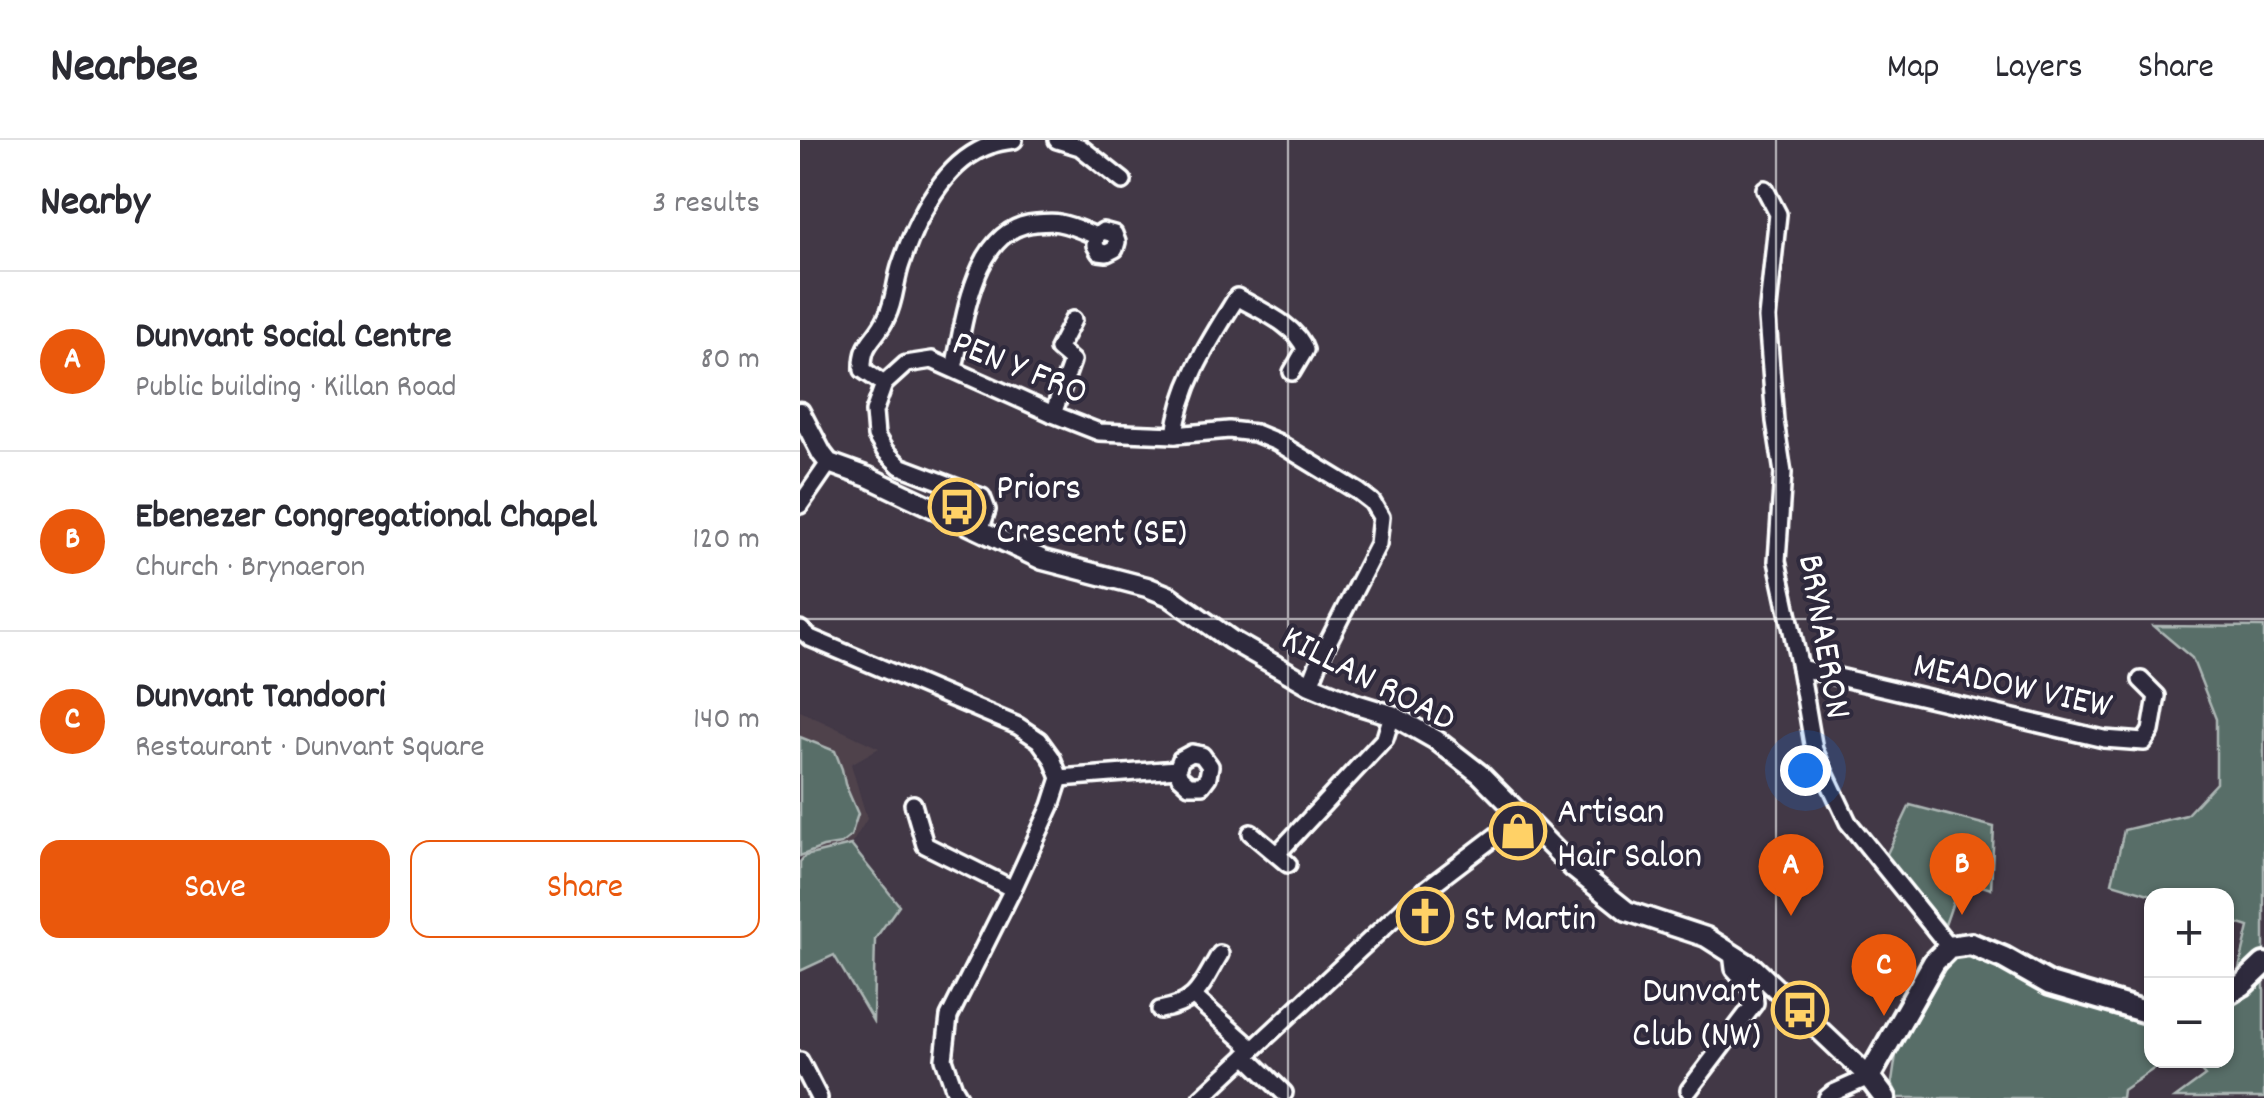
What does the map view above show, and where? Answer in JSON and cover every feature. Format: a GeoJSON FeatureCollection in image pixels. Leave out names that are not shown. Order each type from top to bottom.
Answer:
{"type":"FeatureCollection","features":[{"type":"Feature","properties":{"kind":"main road"},"geometry":{"type":"LineString","coordinates":[[1885,1098],[1869,1077],[1934,962],[1949,947],[1971,944],[2050,984],[2144,1011]]}},
{"type":"Feature","properties":{"kind":"main road"},"geometry":{"type":"LineString","coordinates":[[2234,990],[2264,964]]}},
{"type":"Feature","properties":{"kind":"street"},"geometry":{"type":"LineString","coordinates":[[980,531],[987,510],[982,498],[900,466],[884,451],[876,436],[874,412],[884,384],[862,370],[862,352],[888,315],[899,267],[922,212],[947,176],[988,142],[1014,140]]}},
{"type":"Feature","properties":{"kind":"street"},"geometry":{"type":"LineString","coordinates":[[1057,140],[1080,147],[1123,181]]}},
{"type":"Feature","properties":{"kind":"street","name":"BRYNAERON"},"geometry":{"type":"LineString","coordinates":[[1765,190],[1778,214],[1768,318],[1783,473],[1777,560],[1814,750],[1848,822],[1949,947]]}},
{"type":"Feature","properties":{"kind":"street"},"geometry":{"type":"LineString","coordinates":[[954,368],[974,281],[987,255],[1006,234],[1028,224],[1057,222],[1096,236]]}},
{"type":"Feature","properties":{"kind":"street"},"geometry":{"type":"LineString","coordinates":[[1176,435],[1178,411],[1199,358],[1237,296],[1302,340],[1305,350],[1292,372]]}},
{"type":"Feature","properties":{"kind":"street"},"geometry":{"type":"LineString","coordinates":[[1053,414],[1072,362],[1058,350],[1072,320]]}},
{"type":"Feature","properties":{"kind":"street","name":"PEN Y FRO"},"geometry":{"type":"LineString","coordinates":[[884,384],[906,364],[932,360],[1099,432],[1255,433],[1359,492],[1372,502],[1381,517],[1378,544],[1310,685]]}},
{"type":"Feature","properties":{"kind":"street"},"geometry":{"type":"LineString","coordinates":[[800,412],[829,463],[800,506]]}},
{"type":"Feature","properties":{"kind":"street","name":"KILLAN ROAD"},"geometry":{"type":"LineString","coordinates":[[829,463],[868,477],[1044,560],[1169,596],[1231,640],[1310,685],[1343,700],[1392,714],[1436,740],[1480,774],[1573,868],[1627,911],[1706,937],[1753,967],[1869,1077]]}},
{"type":"Feature","properties":{"kind":"street"},"geometry":{"type":"LineString","coordinates":[[800,629],[810,638],[1018,726],[1040,740],[1060,778],[1052,806],[949,1017],[944,1059],[960,1098]]}},
{"type":"Feature","properties":{"kind":"street","name":"MEADOW VIEW"},"geometry":{"type":"LineString","coordinates":[[1800,668],[2104,740],[2144,742],[2151,731],[2157,696],[2141,680]]}},
{"type":"Feature","properties":{"kind":"street"},"geometry":{"type":"LineString","coordinates":[[1251,833],[1283,859],[1385,738],[1392,714]]}},
{"type":"Feature","properties":{"kind":"street"},"geometry":{"type":"LineString","coordinates":[[1060,778],[1178,770]]}},
{"type":"Feature","properties":{"kind":"street"},"geometry":{"type":"LineString","coordinates":[[913,804],[925,845],[1013,889]]}},
{"type":"Feature","properties":{"kind":"street"},"geometry":{"type":"LineString","coordinates":[[1201,1098],[1417,896],[1522,816]]}},
{"type":"Feature","properties":{"kind":"street"},"geometry":{"type":"LineString","coordinates":[[1160,1010],[1179,1006],[1194,996],[1220,954]]}},
{"type":"Feature","properties":{"kind":"street"},"geometry":{"type":"LineString","coordinates":[[1690,1090],[1755,1002],[1754,991],[1734,969],[1732,954]]}},
{"type":"Feature","properties":{"kind":"street"},"geometry":{"type":"LineString","coordinates":[[1194,996],[1284,1093]]}},
{"type":"Feature","properties":{"kind":"street"},"geometry":{"type":"LineString","coordinates":[[800,1061],[819,1098]]}},
{"type":"Feature","properties":{"kind":"street"},"geometry":{"type":"LineString","coordinates":[[1827,1098],[1869,1077]]}},
{"type":"Feature","properties":{"kind":"shaded area"},"geometry":{"type":"Polygon","coordinates":[[[800,711],[879,748],[851,764],[867,819],[851,845],[805,856],[800,862],[800,711]]]}},
{"type":"Feature","properties":{"kind":"green space"},"geometry":{"type":"Polygon","coordinates":[[[2154,626],[2264,627],[2264,1098],[2175,1098],[2205,1076],[2198,1068],[2234,1068],[2234,983],[2249,927],[2234,922],[2234,888],[2144,888],[2144,893],[2112,883],[2124,830],[2186,815],[2216,783],[2216,719],[2192,658],[2154,626]]]}},
{"type":"Feature","properties":{"kind":"green space"},"geometry":{"type":"Polygon","coordinates":[[[800,737],[835,751],[858,814],[851,836],[841,844],[800,856],[800,737]]]}},
{"type":"Feature","properties":{"kind":"green space"},"geometry":{"type":"Polygon","coordinates":[[[1910,805],[1994,827],[1991,889],[1959,885],[1945,925],[1885,858],[1910,805]]]}},
{"type":"Feature","properties":{"kind":"green space"},"geometry":{"type":"Polygon","coordinates":[[[851,845],[899,905],[875,939],[873,1021],[834,955],[800,971],[800,862],[805,856],[851,845]]]}},
{"type":"Feature","properties":{"kind":"green space"},"geometry":{"type":"Polygon","coordinates":[[[1961,953],[2064,999],[2144,1017],[2144,1068],[2155,1068],[2123,1090],[2122,1098],[1898,1098],[1892,1082],[1896,1055],[1949,962],[1961,953]]]}},
{"type":"Feature","properties":{"kind":"place","name":"Priors Crescent (SE)"},"geometry":{"type":"Point","coordinates":[957,507]}},
{"type":"Feature","properties":{"kind":"place","name":"Artisan Hair Salon"},"geometry":{"type":"Point","coordinates":[1518,831]}},
{"type":"Feature","properties":{"kind":"place","name":"Ebenezer Congregational Chapel"},"geometry":{"type":"Point","coordinates":[1962,915]}},
{"type":"Feature","properties":{"kind":"place","name":"St Martin"},"geometry":{"type":"Point","coordinates":[1425,916]}},
{"type":"Feature","properties":{"kind":"place","name":"Dunvant Social Centre"},"geometry":{"type":"Point","coordinates":[1791,916]}},
{"type":"Feature","properties":{"kind":"place","name":"Dunvant Club (NW)"},"geometry":{"type":"Point","coordinates":[1800,1010]}},
{"type":"Feature","properties":{"kind":"place","name":"Dunvant Tandoori"},"geometry":{"type":"Point","coordinates":[1884,1016]}}]}
